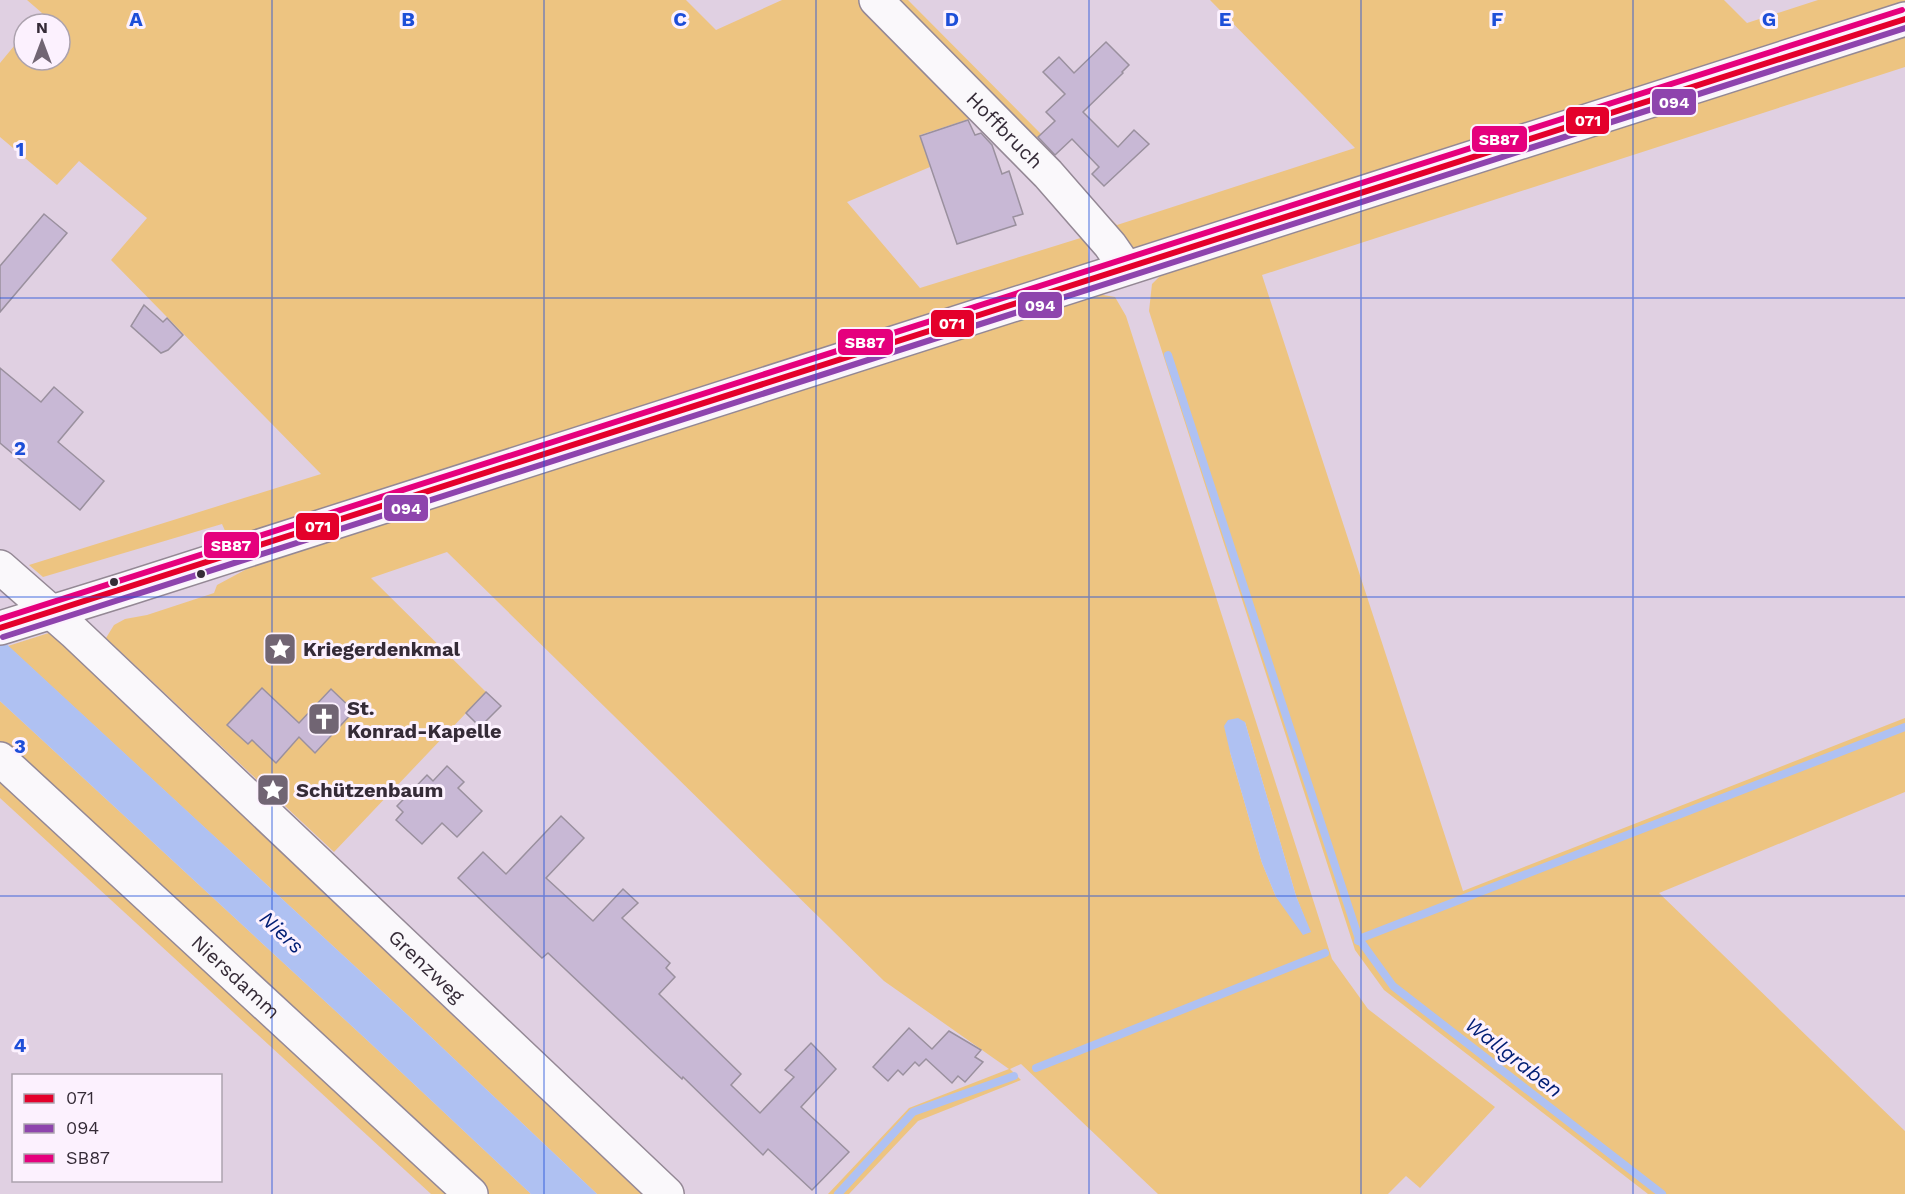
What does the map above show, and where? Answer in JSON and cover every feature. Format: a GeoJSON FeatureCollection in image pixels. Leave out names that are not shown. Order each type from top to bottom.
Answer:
{"type":"FeatureCollection","features":[{"type":"Feature","properties":{"kind":"main road","name":"Hoffbruch"},"geometry":{"type":"LineString","coordinates":[[876,0],[1048,174],[1110,245],[1126,268]]}},
{"type":"Feature","properties":{"kind":"main road"},"geometry":{"type":"LineString","coordinates":[[0,628],[1905,19]]}},
{"type":"Feature","properties":{"kind":"main road","name":"Grenzweg"},"geometry":{"type":"LineString","coordinates":[[0,567],[52,611],[667,1194]]}},
{"type":"Feature","properties":{"kind":"main road","name":"Niersdamm"},"geometry":{"type":"LineString","coordinates":[[0,759],[471,1194]]}},
{"type":"Feature","properties":{"kind":"shaded area"},"geometry":{"type":"Polygon","coordinates":[[[27,0],[686,0],[716,30],[782,0],[860,0],[975,117],[920,135],[930,167],[847,202],[920,288],[1087,236],[1089,265],[238,536],[226,533],[222,524],[43,577],[29,565],[321,474],[111,260],[147,218],[79,161],[57,185],[0,137],[0,63],[12,48],[12,72],[72,72],[72,12],[41,12],[27,0]]]}},
{"type":"Feature","properties":{"kind":"shaded area"},"geometry":{"type":"Polygon","coordinates":[[[890,0],[908,0],[1041,134],[1031,143],[1117,225],[1355,148],[1210,0],[1724,0],[1747,23],[1818,0],[1905,0],[1905,2],[1132,251],[890,0]]]}},
{"type":"Feature","properties":{"kind":"shaded area"},"geometry":{"type":"Polygon","coordinates":[[[1905,35],[1905,67],[1262,275],[1463,891],[1905,718],[1905,792],[1659,893],[1905,1131],[1905,1194],[1648,1194],[1384,990],[1355,950],[1149,311],[1152,284],[1164,272],[1905,35]]]}},
{"type":"Feature","properties":{"kind":"shaded area"},"geometry":{"type":"Polygon","coordinates":[[[1097,294],[1115,297],[1126,316],[1332,959],[1368,1009],[1495,1107],[1420,1188],[1406,1176],[1388,1194],[1158,1194],[1021,1064],[1010,1069],[1021,1080],[918,1121],[849,1194],[828,1194],[909,1108],[1009,1069],[884,981],[447,552],[371,578],[486,692],[334,852],[106,638],[114,625],[125,619],[147,615],[214,593],[217,585],[269,557],[1097,294]],[[1245,722],[1230,752],[1262,863],[1276,897],[1310,932],[1296,896],[1245,722]]]}},
{"type":"Feature","properties":{"kind":"shaded area"},"geometry":{"type":"Polygon","coordinates":[[[55,631],[223,789],[433,997],[642,1194],[597,1194],[412,1019],[8,646],[55,631]]]}},
{"type":"Feature","properties":{"kind":"shaded area"},"geometry":{"type":"Polygon","coordinates":[[[0,701],[531,1194],[431,1194],[0,798],[0,701]]]}},
{"type":"Feature","properties":{"kind":"water","name":"Niers"},"geometry":{"type":"Polygon","coordinates":[[[0,638],[412,1019],[597,1194],[531,1194],[0,701],[0,638]]]}},
{"type":"Feature","properties":{"kind":"water"},"geometry":{"type":"Polygon","coordinates":[[[1238,718],[1245,722],[1296,896],[1311,932],[1303,935],[1276,897],[1262,863],[1224,726],[1228,720],[1238,718]]]}},
{"type":"Feature","properties":{"kind":"building"},"geometry":{"type":"Polygon","coordinates":[[[1106,42],[1129,65],[1083,112],[1118,147],[1134,130],[1149,144],[1104,186],[1092,174],[1099,167],[1072,139],[1055,155],[1038,137],[1055,121],[1046,112],[1065,94],[1043,72],[1059,57],[1074,73],[1106,42]]]}},
{"type":"Feature","properties":{"kind":"building"},"geometry":{"type":"Polygon","coordinates":[[[968,120],[975,135],[981,133],[992,145],[1002,174],[1009,171],[1023,214],[1013,217],[1016,225],[957,244],[920,136],[968,120]]]}},
{"type":"Feature","properties":{"kind":"building"},"geometry":{"type":"Polygon","coordinates":[[[44,214],[67,233],[0,312],[0,266],[44,214]]]}},
{"type":"Feature","properties":{"kind":"building"},"geometry":{"type":"Polygon","coordinates":[[[144,305],[163,322],[167,318],[183,335],[168,350],[161,353],[131,326],[144,305]]]}},
{"type":"Feature","properties":{"kind":"building"},"geometry":{"type":"Polygon","coordinates":[[[0,368],[41,402],[54,387],[83,412],[58,442],[104,481],[80,510],[0,443],[0,368]]]}},
{"type":"Feature","properties":{"kind":"building"},"geometry":{"type":"Polygon","coordinates":[[[262,688],[299,723],[331,689],[354,711],[315,753],[299,737],[276,763],[252,740],[248,744],[227,725],[262,688]]]}},
{"type":"Feature","properties":{"kind":"building"},"geometry":{"type":"Polygon","coordinates":[[[486,692],[501,706],[480,727],[466,713],[486,692]]]}},
{"type":"Feature","properties":{"kind":"building"},"geometry":{"type":"Polygon","coordinates":[[[447,766],[464,782],[458,788],[482,811],[457,837],[442,823],[422,844],[396,820],[403,812],[397,806],[427,775],[433,781],[447,766]]]}},
{"type":"Feature","properties":{"kind":"building"},"geometry":{"type":"Polygon","coordinates":[[[561,816],[584,838],[546,878],[593,921],[623,889],[638,903],[622,918],[670,963],[666,968],[675,977],[659,994],[741,1074],[731,1085],[760,1113],[794,1077],[785,1070],[811,1043],[836,1069],[801,1107],[849,1152],[812,1190],[768,1149],[763,1155],[683,1077],[682,1079],[548,953],[542,958],[458,878],[483,852],[506,874],[561,816]]]}},
{"type":"Feature","properties":{"kind":"building"},"geometry":{"type":"Polygon","coordinates":[[[909,1028],[932,1049],[949,1031],[981,1050],[975,1057],[983,1062],[965,1082],[958,1076],[952,1083],[926,1059],[919,1066],[915,1062],[903,1075],[898,1070],[888,1081],[873,1067],[909,1028]]]}},
{"type":"Feature","properties":{"kind":"waterway"},"geometry":{"type":"LineString","coordinates":[[1168,355],[1359,939],[1905,727]]}},
{"type":"Feature","properties":{"kind":"waterway","name":"Wallgraben"},"geometry":{"type":"LineString","coordinates":[[1358,941],[1359,939],[1393,986],[1662,1194]]}},
{"type":"Feature","properties":{"kind":"waterway","name":"Wallgraben"},"geometry":{"type":"LineString","coordinates":[[1036,1068],[1325,953]]}},
{"type":"Feature","properties":{"kind":"waterway","name":"Wallgraben"},"geometry":{"type":"LineString","coordinates":[[838,1194],[913,1112],[1014,1076]]}},
{"type":"Feature","properties":{"kind":"transit line","name":"SB87"},"geometry":{"type":"LineString","coordinates":[[0,619],[1902,10]]}},
{"type":"Feature","properties":{"kind":"transit line","name":"071"},"geometry":{"type":"LineString","coordinates":[[0,628],[1905,19]]}},
{"type":"Feature","properties":{"kind":"transit line","name":"094"},"geometry":{"type":"LineString","coordinates":[[3,637],[1905,28]]}},
{"type":"Feature","properties":{"kind":"place","name":"Kriegerdenkmal"},"geometry":{"type":"Point","coordinates":[280,649]}},
{"type":"Feature","properties":{"kind":"place","name":"St. Konrad-Kapelle"},"geometry":{"type":"Point","coordinates":[324,719]}},
{"type":"Feature","properties":{"kind":"place","name":"Schützenbaum"},"geometry":{"type":"Point","coordinates":[273,790]}}]}
